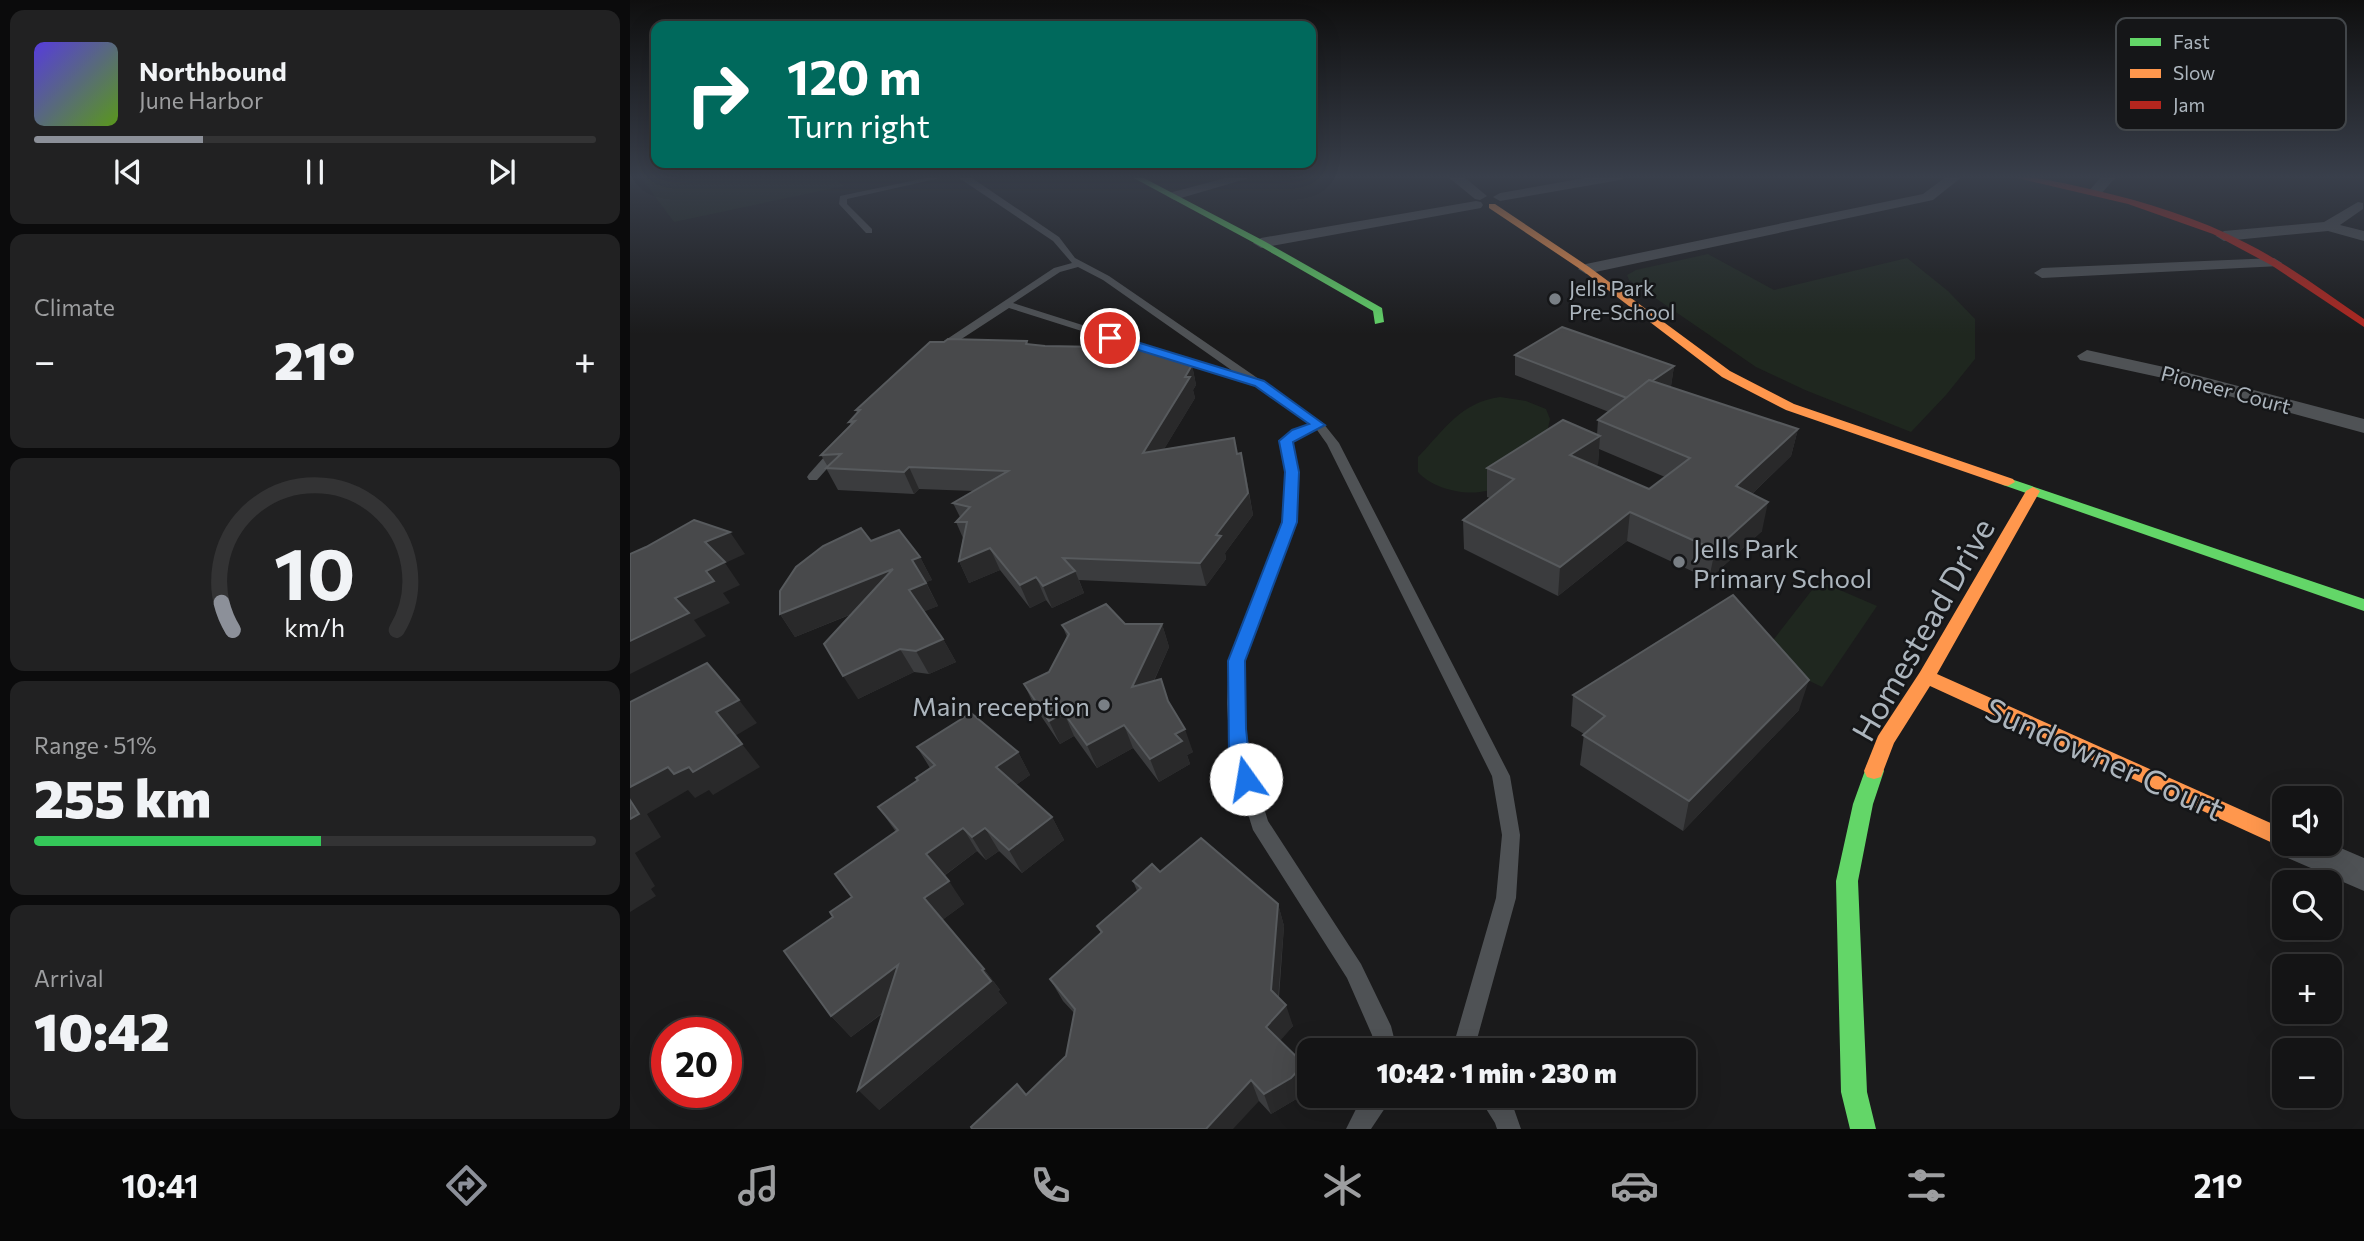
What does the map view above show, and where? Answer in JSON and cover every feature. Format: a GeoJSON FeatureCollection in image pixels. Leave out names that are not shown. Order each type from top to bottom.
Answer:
{"type":"FeatureCollection","features":[{"type":"Feature","properties":{"kind":"street"},"geometry":{"type":"LineString","coordinates":[[1235,229],[1378,310],[1379,321]]}},
{"type":"Feature","properties":{"kind":"street"},"geometry":{"type":"LineString","coordinates":[[1261,243],[1338,229]]}},
{"type":"Feature","properties":{"kind":"street"},"geometry":{"type":"LineString","coordinates":[[1527,229],[1726,374],[1790,407],[2364,605]]}},
{"type":"Feature","properties":{"kind":"street"},"geometry":{"type":"LineString","coordinates":[[1586,270],[1780,229]]}},
{"type":"Feature","properties":{"kind":"street"},"geometry":{"type":"LineString","coordinates":[[2205,229],[2274,263],[2364,324]]}},
{"type":"Feature","properties":{"kind":"street"},"geometry":{"type":"LineString","coordinates":[[2224,236],[2300,229]]}},
{"type":"Feature","properties":{"kind":"street"},"geometry":{"type":"LineString","coordinates":[[2338,229],[2364,236]]}},
{"type":"Feature","properties":{"kind":"street"},"geometry":{"type":"LineString","coordinates":[[2042,272],[2274,263]]}},
{"type":"Feature","properties":{"kind":"street","name":"Pioneer Court"},"geometry":{"type":"LineString","coordinates":[[2087,356],[2166,373],[2364,426]]}},
{"type":"Feature","properties":{"kind":"street","name":"Homestead Drive"},"geometry":{"type":"LineString","coordinates":[[1863,1129],[1854,1092],[1847,881],[1863,804],[1885,741],[1927,677],[2033,491]]}},
{"type":"Feature","properties":{"kind":"street","name":"Sundowner Court"},"geometry":{"type":"LineString","coordinates":[[1927,677],[2272,834]]}},
{"type":"Feature","properties":{"kind":"street"},"geometry":{"type":"LineString","coordinates":[[2320,856],[2364,876]]}},
{"type":"Feature","properties":{"kind":"lane"},"geometry":{"type":"LineString","coordinates":[[1041,229],[1056,239],[1079,264],[1106,278],[1319,425],[1333,443],[1501,776],[1511,835],[1506,898],[1466,1038]]}},
{"type":"Feature","properties":{"kind":"lane"},"geometry":{"type":"LineString","coordinates":[[926,360],[1057,270],[1079,264]]}},
{"type":"Feature","properties":{"kind":"lane"},"geometry":{"type":"LineString","coordinates":[[1008,305],[1260,383]]}},
{"type":"Feature","properties":{"kind":"lane"},"geometry":{"type":"LineString","coordinates":[[1319,425],[1296,433],[1286,441],[1292,472],[1289,522],[1237,661],[1235,703],[1239,756],[1260,824],[1354,971],[1384,1038]]}},
{"type":"Feature","properties":{"kind":"lane"},"geometry":{"type":"LineString","coordinates":[[813,477],[846,440]]}},
{"type":"Feature","properties":{"kind":"lane"},"geometry":{"type":"LineString","coordinates":[[1358,1129],[1370,1108]]}},
{"type":"Feature","properties":{"kind":"lane"},"geometry":{"type":"LineString","coordinates":[[1499,1108],[1506,1117],[1509,1129]]}},
{"type":"Feature","properties":{"kind":"shaded area"},"geometry":{"type":"Polygon","coordinates":[[[1708,254],[1774,290],[1907,258],[1948,291],[1975,319],[1975,359],[1911,432],[1805,390],[1756,367],[1629,280],[1627,275],[1636,270],[1708,254]]]}},
{"type":"Feature","properties":{"kind":"shaded area"},"geometry":{"type":"Polygon","coordinates":[[[1500,397],[1526,401],[1546,409],[1550,419],[1548,428],[1503,484],[1482,492],[1458,492],[1435,485],[1418,472],[1418,457],[1445,427],[1474,405],[1500,397]]]}},
{"type":"Feature","properties":{"kind":"shaded area"},"geometry":{"type":"Polygon","coordinates":[[[1819,581],[1877,606],[1822,687],[1760,657],[1819,581]]]}},
{"type":"Feature","properties":{"kind":"building"},"geometry":{"type":"Polygon","coordinates":[[[1562,327],[1674,366],[1652,381],[1649,380],[1627,398],[1515,355],[1562,327]]]}},
{"type":"Feature","properties":{"kind":"building"},"geometry":{"type":"Polygon","coordinates":[[[948,339],[1027,341],[1026,344],[1045,346],[1102,347],[1108,339],[1192,365],[1185,377],[1190,377],[1143,453],[1234,438],[1237,454],[1241,453],[1248,493],[1216,535],[1221,536],[1200,563],[1063,558],[1075,571],[1043,586],[1036,577],[1020,585],[990,548],[959,561],[967,522],[956,522],[970,507],[953,503],[1008,471],[909,467],[904,472],[826,468],[841,454],[821,455],[855,421],[849,422],[860,410],[856,410],[930,342],[944,342],[948,339]]]}},
{"type":"Feature","properties":{"kind":"building"},"geometry":{"type":"Polygon","coordinates":[[[1649,380],[1798,429],[1736,486],[1768,502],[1715,550],[1630,512],[1560,567],[1463,520],[1514,479],[1487,468],[1563,420],[1600,436],[1570,455],[1649,489],[1690,458],[1598,420],[1649,380]]]}},
{"type":"Feature","properties":{"kind":"building"},"geometry":{"type":"Polygon","coordinates":[[[694,520],[730,532],[705,542],[725,562],[706,571],[714,581],[675,598],[689,613],[630,641],[630,554],[694,520]]]}},
{"type":"Feature","properties":{"kind":"building"},"geometry":{"type":"Polygon","coordinates":[[[861,528],[871,541],[899,530],[920,557],[912,560],[926,583],[909,590],[943,639],[916,651],[900,649],[843,676],[824,644],[893,569],[780,614],[780,591],[796,567],[823,546],[861,528]]]}},
{"type":"Feature","properties":{"kind":"building"},"geometry":{"type":"Polygon","coordinates":[[[1733,595],[1809,680],[1689,801],[1583,735],[1605,716],[1573,695],[1733,595]]]}},
{"type":"Feature","properties":{"kind":"building","name":"Main reception"},"geometry":{"type":"Polygon","coordinates":[[[1106,604],[1125,624],[1162,624],[1132,687],[1161,679],[1168,701],[1185,729],[1175,734],[1182,741],[1150,759],[1124,725],[1087,745],[1064,713],[1049,721],[1024,684],[1049,672],[1069,634],[1062,625],[1106,604]]]}},
{"type":"Feature","properties":{"kind":"building"},"geometry":{"type":"Polygon","coordinates":[[[707,663],[739,700],[716,712],[742,744],[693,772],[689,767],[674,774],[668,767],[630,787],[630,702],[707,663]]]}},
{"type":"Feature","properties":{"kind":"building"},"geometry":{"type":"Polygon","coordinates":[[[971,713],[1018,752],[996,767],[1052,817],[1009,850],[985,828],[972,837],[963,828],[926,854],[949,881],[924,898],[991,981],[858,1090],[898,965],[831,1016],[784,951],[833,917],[830,912],[852,897],[835,874],[898,830],[878,807],[935,765],[917,747],[971,713]]]}},
{"type":"Feature","properties":{"kind":"building"},"geometry":{"type":"Polygon","coordinates":[[[630,800],[639,814],[630,819],[630,800]]]}},
{"type":"Feature","properties":{"kind":"building"},"geometry":{"type":"Polygon","coordinates":[[[1201,838],[1278,904],[1271,990],[1286,1005],[1266,1027],[1297,1057],[1297,1072],[1264,1094],[1251,1080],[1206,1129],[972,1129],[971,1127],[1017,1084],[1026,1095],[1066,1056],[1075,1009],[1050,979],[1102,932],[1097,926],[1141,888],[1133,881],[1152,864],[1160,872],[1201,838]]]}},
{"type":"Feature","properties":{"kind":"traffic: fast"},"geometry":{"type":"LineString","coordinates":[[1234,229],[1378,310],[1379,322]]}},
{"type":"Feature","properties":{"kind":"traffic: fast"},"geometry":{"type":"LineString","coordinates":[[2008,482],[2364,605]]}},
{"type":"Feature","properties":{"kind":"traffic: fast"},"geometry":{"type":"LineString","coordinates":[[1863,1129],[1854,1092],[1847,881],[1863,804],[1874,771]]}},
{"type":"Feature","properties":{"kind":"traffic: slow"},"geometry":{"type":"LineString","coordinates":[[1526,229],[1586,269],[1726,374],[1790,407],[2008,482]]}},
{"type":"Feature","properties":{"kind":"traffic: slow"},"geometry":{"type":"LineString","coordinates":[[1874,771],[1885,741],[1926,677],[2033,491]]}},
{"type":"Feature","properties":{"kind":"traffic: slow"},"geometry":{"type":"LineString","coordinates":[[1926,677],[2272,834]]}},
{"type":"Feature","properties":{"kind":"traffic: jam"},"geometry":{"type":"LineString","coordinates":[[2208,229],[2275,263],[2364,324]]}},
{"type":"Feature","properties":{"kind":"place","name":"Jells Park Pre-School"},"geometry":{"type":"Point","coordinates":[1555,299]}},
{"type":"Feature","properties":{"kind":"place","name":"Jells Park Primary School"},"geometry":{"type":"Point","coordinates":[1679,562]}},
{"type":"Feature","properties":{"kind":"place","name":"Main reception"},"geometry":{"type":"Point","coordinates":[1104,705]}},
{"type":"Feature","properties":{"kind":"route"},"geometry":{"type":"LineString","coordinates":[[1110,338],[1260,383],[1319,425],[1296,433],[1286,441],[1292,472],[1289,522],[1237,661],[1235,703],[1239,756],[1246,779]]}}]}
